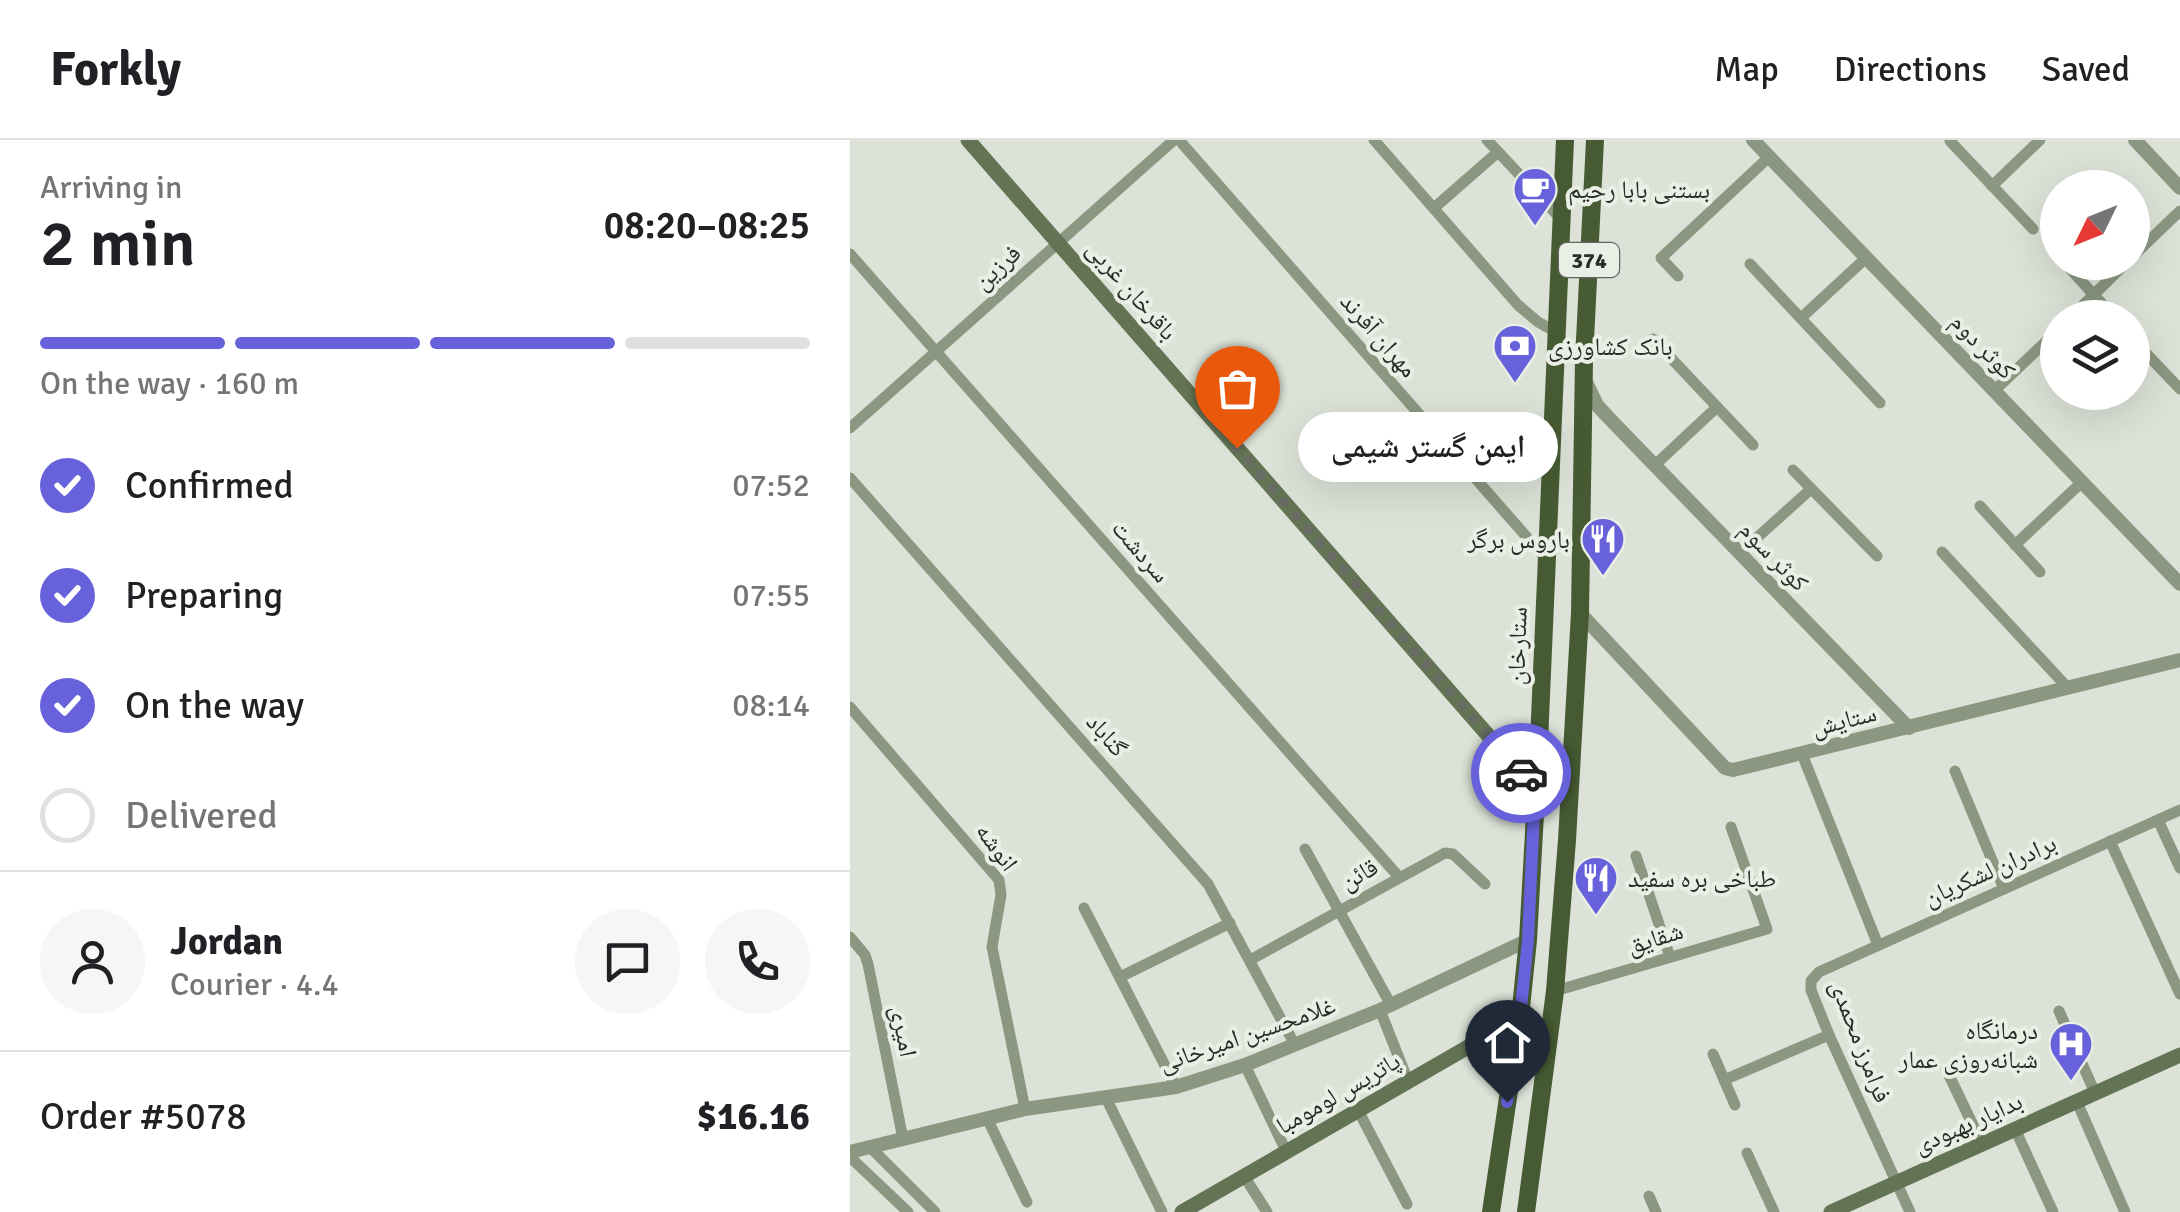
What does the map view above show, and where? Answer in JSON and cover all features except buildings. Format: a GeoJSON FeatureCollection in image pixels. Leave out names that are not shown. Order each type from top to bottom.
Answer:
{"type":"FeatureCollection","features":[{"type":"Feature","properties":{"kind":"main road","name":"باقرخان غربی"},"geometry":{"type":"LineString","coordinates":[[968,140],[1535,790]]}},
{"type":"Feature","properties":{"kind":"main road","name":"ستارخان"},"geometry":{"type":"LineString","coordinates":[[1491,1212],[1528,940],[1564,140]]}},
{"type":"Feature","properties":{"kind":"main road","name":"374"},"geometry":{"type":"LineString","coordinates":[[1526,1212],[1555,990],[1567,840],[1580,612],[1584,360],[1594,140]]}},
{"type":"Feature","properties":{"kind":"main road"},"geometry":{"type":"LineString","coordinates":[[1555,362],[1568,369],[1584,360]]}},
{"type":"Feature","properties":{"kind":"main road"},"geometry":{"type":"LineString","coordinates":[[1552,421],[1561,406],[1568,403],[1575,406],[1584,425]]}},
{"type":"Feature","properties":{"kind":"main road","name":"پاتریس لومومبا"},"geometry":{"type":"LineString","coordinates":[[1182,1212],[1520,1017]]}},
{"type":"Feature","properties":{"kind":"main road","name":"بدایار بهبودی"},"geometry":{"type":"LineString","coordinates":[[1831,1212],[2180,1055]]}},
{"type":"Feature","properties":{"kind":"street","name":"فرزین"},"geometry":{"type":"LineString","coordinates":[[850,428],[1177,140]]}},
{"type":"Feature","properties":{"kind":"street","name":"مهران آفرند"},"geometry":{"type":"LineString","coordinates":[[1177,140],[1546,559]]}},
{"type":"Feature","properties":{"kind":"street"},"geometry":{"type":"LineString","coordinates":[[1374,140],[1518,304],[1556,332]]}},
{"type":"Feature","properties":{"kind":"street"},"geometry":{"type":"LineString","coordinates":[[1487,140],[1561,218]]}},
{"type":"Feature","properties":{"kind":"street","name":"کوثر دوم"},"geometry":{"type":"LineString","coordinates":[[1753,140],[2179,580]]}},
{"type":"Feature","properties":{"kind":"street"},"geometry":{"type":"LineString","coordinates":[[1992,186],[2040,140]]}},
{"type":"Feature","properties":{"kind":"street"},"geometry":{"type":"LineString","coordinates":[[2135,140],[2180,188]]}},
{"type":"Feature","properties":{"kind":"street"},"geometry":{"type":"LineString","coordinates":[[1950,142],[2033,229]]}},
{"type":"Feature","properties":{"kind":"street"},"geometry":{"type":"LineString","coordinates":[[1434,208],[1498,152]]}},
{"type":"Feature","properties":{"kind":"street"},"geometry":{"type":"LineString","coordinates":[[1678,276],[1661,258],[1769,157]]}},
{"type":"Feature","properties":{"kind":"street"},"geometry":{"type":"LineString","coordinates":[[2150,240],[2180,211]]}},
{"type":"Feature","properties":{"kind":"street","name":"سردشت"},"geometry":{"type":"LineString","coordinates":[[850,254],[1399,877]]}},
{"type":"Feature","properties":{"kind":"street"},"geometry":{"type":"LineString","coordinates":[[1800,318],[1866,258]]}},
{"type":"Feature","properties":{"kind":"street"},"geometry":{"type":"LineString","coordinates":[[1750,264],[1880,403]]}},
{"type":"Feature","properties":{"kind":"street"},"geometry":{"type":"LineString","coordinates":[[2081,280],[2100,300]]}},
{"type":"Feature","properties":{"kind":"street"},"geometry":{"type":"LineString","coordinates":[[2088,300],[2108,280]]}},
{"type":"Feature","properties":{"kind":"street"},"geometry":{"type":"LineString","coordinates":[[1653,339],[1753,445]]}},
{"type":"Feature","properties":{"kind":"street"},"geometry":{"type":"LineString","coordinates":[[1994,391],[2040,347]]}},
{"type":"Feature","properties":{"kind":"street"},"geometry":{"type":"LineString","coordinates":[[2150,356],[2178,381]]}},
{"type":"Feature","properties":{"kind":"street","name":"کوثر سوم"},"geometry":{"type":"LineString","coordinates":[[1584,380],[1608,416],[1908,728]]}},
{"type":"Feature","properties":{"kind":"street"},"geometry":{"type":"LineString","coordinates":[[1655,465],[1717,406]]}},
{"type":"Feature","properties":{"kind":"street"},"geometry":{"type":"LineString","coordinates":[[1584,425],[1598,413],[1608,416]]}},
{"type":"Feature","properties":{"kind":"street"},"geometry":{"type":"LineString","coordinates":[[1793,470],[1877,556]]}},
{"type":"Feature","properties":{"kind":"street","name":"گناباد"},"geometry":{"type":"LineString","coordinates":[[850,478],[1200,875],[1295,1045]]}},
{"type":"Feature","properties":{"kind":"street"},"geometry":{"type":"LineString","coordinates":[[2015,545],[2082,482]]}},
{"type":"Feature","properties":{"kind":"street"},"geometry":{"type":"LineString","coordinates":[[1740,554],[1811,489]]}},
{"type":"Feature","properties":{"kind":"street"},"geometry":{"type":"LineString","coordinates":[[1980,506],[2040,572]]}},
{"type":"Feature","properties":{"kind":"street"},"geometry":{"type":"LineString","coordinates":[[1942,552],[2068,687]]}},
{"type":"Feature","properties":{"kind":"street","name":"ستایش"},"geometry":{"type":"LineString","coordinates":[[1580,612],[1725,768],[1733,770],[2180,660]]}},
{"type":"Feature","properties":{"kind":"street","name":"انوشه"},"geometry":{"type":"LineString","coordinates":[[850,706],[1000,880],[992,947],[1026,1109]]}},
{"type":"Feature","properties":{"kind":"street"},"geometry":{"type":"LineString","coordinates":[[1802,754],[1878,946]]}},
{"type":"Feature","properties":{"kind":"street"},"geometry":{"type":"LineString","coordinates":[[1955,771],[2004,889]]}},
{"type":"Feature","properties":{"kind":"street","name":"برادران لشکریان"},"geometry":{"type":"LineString","coordinates":[[1819,972],[2180,810]]}},
{"type":"Feature","properties":{"kind":"street"},"geometry":{"type":"LineString","coordinates":[[2158,820],[2180,868]]}},
{"type":"Feature","properties":{"kind":"street","name":"شقایق"},"geometry":{"type":"LineString","coordinates":[[1555,990],[1767,928],[1731,827]]}},
{"type":"Feature","properties":{"kind":"street"},"geometry":{"type":"LineString","coordinates":[[2110,841],[2180,994]]}},
{"type":"Feature","properties":{"kind":"street"},"geometry":{"type":"LineString","coordinates":[[1305,849],[1386,1008],[1408,1081]]}},
{"type":"Feature","properties":{"kind":"street","name":"قائن"},"geometry":{"type":"LineString","coordinates":[[1250,960],[1449,853],[1485,884]]}},
{"type":"Feature","properties":{"kind":"street"},"geometry":{"type":"LineString","coordinates":[[1636,856],[1670,957]]}},
{"type":"Feature","properties":{"kind":"street"},"geometry":{"type":"LineString","coordinates":[[1084,908],[1176,1086]]}},
{"type":"Feature","properties":{"kind":"street"},"geometry":{"type":"LineString","coordinates":[[1120,977],[1230,923]]}},
{"type":"Feature","properties":{"kind":"street","name":"امیری"},"geometry":{"type":"LineString","coordinates":[[850,937],[868,964],[903,1139]]}},
{"type":"Feature","properties":{"kind":"street","name":"غلامحسین امیرخانی"},"geometry":{"type":"LineString","coordinates":[[850,1154],[1026,1109],[1176,1086],[1245,1065],[1386,1008],[1528,940]]}},
{"type":"Feature","properties":{"kind":"street","name":"فرامرز محمدی"},"geometry":{"type":"LineString","coordinates":[[1819,972],[1810,986],[1910,1212]]}},
{"type":"Feature","properties":{"kind":"street"},"geometry":{"type":"LineString","coordinates":[[2058,1011],[2095,1093]]}},
{"type":"Feature","properties":{"kind":"street"},"geometry":{"type":"LineString","coordinates":[[1724,1080],[1829,1034]]}},
{"type":"Feature","properties":{"kind":"street"},"geometry":{"type":"LineString","coordinates":[[1714,1054],[1735,1105]]}},
{"type":"Feature","properties":{"kind":"street"},"geometry":{"type":"LineString","coordinates":[[1245,1065],[1286,1152]]}},
{"type":"Feature","properties":{"kind":"street"},"geometry":{"type":"LineString","coordinates":[[1946,1069],[1982,1144]]}},
{"type":"Feature","properties":{"kind":"street"},"geometry":{"type":"LineString","coordinates":[[1105,1096],[1162,1212]]}},
{"type":"Feature","properties":{"kind":"street"},"geometry":{"type":"LineString","coordinates":[[2076,1102],[2126,1212]]}},
{"type":"Feature","properties":{"kind":"street"},"geometry":{"type":"LineString","coordinates":[[1358,1110],[1407,1204]]}},
{"type":"Feature","properties":{"kind":"street"},"geometry":{"type":"LineString","coordinates":[[986,1118],[1028,1202]]}},
{"type":"Feature","properties":{"kind":"street"},"geometry":{"type":"LineString","coordinates":[[2015,1129],[2053,1212]]}},
{"type":"Feature","properties":{"kind":"street"},"geometry":{"type":"LineString","coordinates":[[870,1147],[935,1212]]}},
{"type":"Feature","properties":{"kind":"street"},"geometry":{"type":"LineString","coordinates":[[1747,1153],[1774,1212]]}},
{"type":"Feature","properties":{"kind":"street"},"geometry":{"type":"LineString","coordinates":[[850,1154],[908,1212]]}},
{"type":"Feature","properties":{"kind":"street"},"geometry":{"type":"LineString","coordinates":[[1244,1176],[1267,1212]]}},
{"type":"Feature","properties":{"kind":"street"},"geometry":{"type":"LineString","coordinates":[[1648,1196],[1656,1212]]}},
{"type":"Feature","properties":{"kind":"way so far"},"geometry":{"type":"LineString","coordinates":[[1237,448],[1521,773]]}},
{"type":"Feature","properties":{"kind":"place","name":"بستنی بابا رحیم"},"geometry":{"type":"Point","coordinates":[1535,227]}},
{"type":"Feature","properties":{"kind":"place","name":"بانک کشاورزی"},"geometry":{"type":"Point","coordinates":[1515,384]}},
{"type":"Feature","properties":{"kind":"place","name":"ایمن گستر شیمی"},"geometry":{"type":"Point","coordinates":[1237,448]}},
{"type":"Feature","properties":{"kind":"place","name":"باروس برگر"},"geometry":{"type":"Point","coordinates":[1603,577]}},
{"type":"Feature","properties":{"kind":"place","name":"طباخی بره سفید"},"geometry":{"type":"Point","coordinates":[1596,916]}},
{"type":"Feature","properties":{"kind":"place","name":"درمانگاه شبانه‌روزی عمار"},"geometry":{"type":"Point","coordinates":[2071,1082]}},
{"type":"Feature","properties":{"kind":"route"},"geometry":{"type":"LineString","coordinates":[[1507,1102],[1528,940],[1535,790],[1521,773]]}}]}
